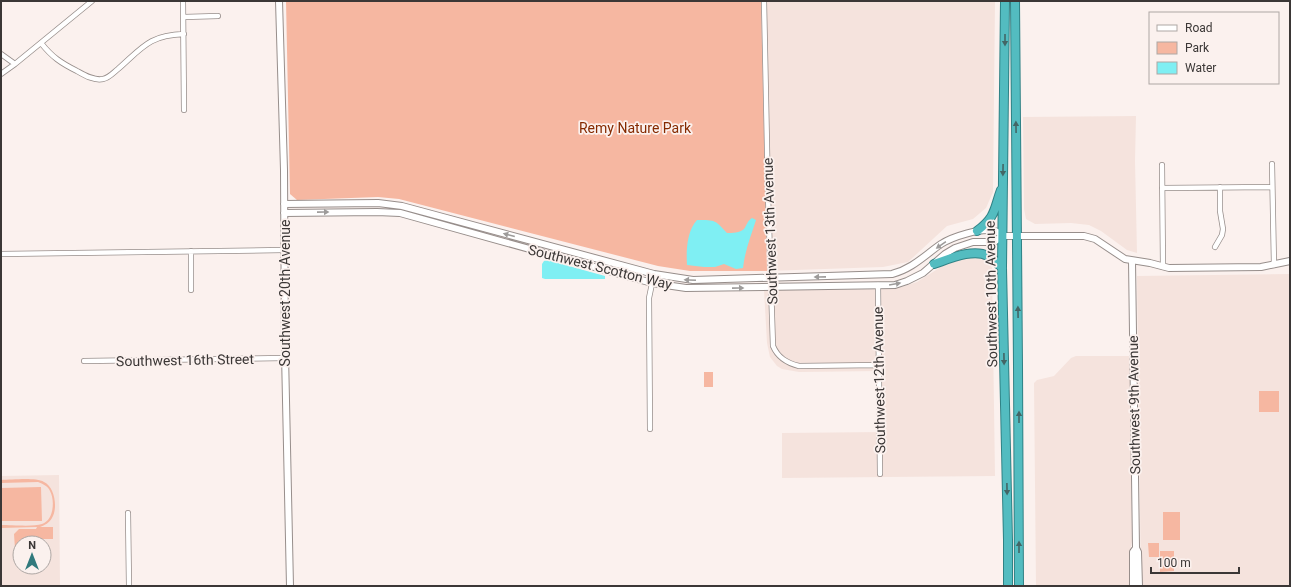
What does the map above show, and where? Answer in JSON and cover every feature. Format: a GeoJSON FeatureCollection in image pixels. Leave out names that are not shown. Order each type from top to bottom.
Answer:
{"type":"FeatureCollection","features":[{"type":"Feature","properties":{"kind":"highway","name":"Southwest 10th Avenue"},"geometry":{"type":"LineString","coordinates":[[1005,1],[1002,268],[1008,586]]}},
{"type":"Feature","properties":{"kind":"highway","name":"Southwest 10th Avenue"},"geometry":{"type":"LineString","coordinates":[[1015,1],[1019,586]]}},
{"type":"Feature","properties":{"kind":"highway"},"geometry":{"type":"LineString","coordinates":[[977,231],[989,221],[994,213],[1003,185]]}},
{"type":"Feature","properties":{"kind":"highway"},"geometry":{"type":"LineString","coordinates":[[934,264],[963,255],[982,254],[993,259],[1002,268]]}},
{"type":"Feature","properties":{"kind":"street"},"geometry":{"type":"LineString","coordinates":[[1,74],[92,1]]}},
{"type":"Feature","properties":{"kind":"street"},"geometry":{"type":"LineString","coordinates":[[183,1],[184,110]]}},
{"type":"Feature","properties":{"kind":"street","name":"Southwest 20th Avenue"},"geometry":{"type":"LineString","coordinates":[[279,1],[290,586]]}},
{"type":"Feature","properties":{"kind":"street","name":"Southwest 13th Avenue"},"geometry":{"type":"LineString","coordinates":[[764,1],[773,346],[780,357],[788,363],[799,366],[879,365]]}},
{"type":"Feature","properties":{"kind":"street"},"geometry":{"type":"LineString","coordinates":[[184,16],[218,16]]}},
{"type":"Feature","properties":{"kind":"street"},"geometry":{"type":"LineString","coordinates":[[41,43],[49,53],[60,62],[95,79],[102,80],[108,78],[151,41],[165,36],[184,34]]}},
{"type":"Feature","properties":{"kind":"street"},"geometry":{"type":"LineString","coordinates":[[1,54],[15,64]]}},
{"type":"Feature","properties":{"kind":"street"},"geometry":{"type":"LineString","coordinates":[[1272,164],[1274,265]]}},
{"type":"Feature","properties":{"kind":"street"},"geometry":{"type":"LineString","coordinates":[[1162,165],[1163,267]]}},
{"type":"Feature","properties":{"kind":"street"},"geometry":{"type":"LineString","coordinates":[[1215,247],[1222,235],[1223,229],[1220,211],[1220,187]]}},
{"type":"Feature","properties":{"kind":"street"},"geometry":{"type":"LineString","coordinates":[[1162,188],[1272,187]]}},
{"type":"Feature","properties":{"kind":"street","name":"Southwest Scotton Way"},"geometry":{"type":"LineString","coordinates":[[284,204],[388,204],[415,209],[654,274],[693,280],[892,274],[912,266],[947,241],[977,231],[994,230],[1002,236],[1084,236],[1095,239],[1118,256],[1132,261],[1150,263],[1163,267],[1262,267],[1290,261]]}},
{"type":"Feature","properties":{"kind":"street","name":"Southwest Scotton Way"},"geometry":{"type":"LineString","coordinates":[[284,213],[394,212],[652,283],[686,288],[894,285],[907,281],[923,273],[945,254],[955,248],[973,242],[994,242],[1002,236]]}},
{"type":"Feature","properties":{"kind":"street"},"geometry":{"type":"LineString","coordinates":[[440,224],[442,216]]}},
{"type":"Feature","properties":{"kind":"street"},"geometry":{"type":"LineString","coordinates":[[1,254],[284,250]]}},
{"type":"Feature","properties":{"kind":"street"},"geometry":{"type":"LineString","coordinates":[[191,251],[191,290]]}},
{"type":"Feature","properties":{"kind":"street","name":"Southwest 9th Avenue"},"geometry":{"type":"LineString","coordinates":[[1132,261],[1136,548],[1138,552],[1138,586]]}},
{"type":"Feature","properties":{"kind":"street"},"geometry":{"type":"LineString","coordinates":[[650,429],[649,298],[654,274]]}},
{"type":"Feature","properties":{"kind":"street","name":"Southwest 12th Avenue"},"geometry":{"type":"LineString","coordinates":[[878,285],[880,474]]}},
{"type":"Feature","properties":{"kind":"street","name":"Southwest 16th Street"},"geometry":{"type":"LineString","coordinates":[[84,361],[285,358]]}},
{"type":"Feature","properties":{"kind":"street"},"geometry":{"type":"LineString","coordinates":[[128,513],[129,586]]}},
{"type":"Feature","properties":{"kind":"street","name":"Southwest 9th Avenue"},"geometry":{"type":"LineString","coordinates":[[1133,586],[1133,552],[1136,548]]}},
{"type":"Feature","properties":{"kind":"shaded area"},"geometry":{"type":"Polygon","coordinates":[[[761,1],[995,1],[993,192],[986,208],[973,219],[947,226],[908,262],[883,267],[767,271],[761,1]]]}},
{"type":"Feature","properties":{"kind":"shaded area"},"geometry":{"type":"Polygon","coordinates":[[[1136,116],[1135,161],[1137,253],[1127,250],[1101,231],[1089,225],[1071,223],[1035,224],[1026,219],[1024,209],[1023,117],[1136,116]]]}},
{"type":"Feature","properties":{"kind":"shaded area"},"geometry":{"type":"Polygon","coordinates":[[[970,256],[987,260],[990,262],[992,268],[995,476],[782,478],[782,433],[882,432],[880,371],[799,372],[782,369],[777,366],[770,357],[767,343],[764,290],[889,289],[902,287],[917,282],[952,261],[970,256]]]}},
{"type":"Feature","properties":{"kind":"shaded area"},"geometry":{"type":"Polygon","coordinates":[[[1290,274],[1290,586],[1141,586],[1137,276],[1290,274]]]}},
{"type":"Feature","properties":{"kind":"shaded area"},"geometry":{"type":"Polygon","coordinates":[[[1076,356],[1130,356],[1132,541],[1129,556],[1130,586],[1036,586],[1034,383],[1037,380],[1054,376],[1071,358],[1076,356]]]}},
{"type":"Feature","properties":{"kind":"shaded area"},"geometry":{"type":"Polygon","coordinates":[[[59,475],[60,586],[1,586],[1,476],[59,475]]]}},
{"type":"Feature","properties":{"kind":"green space","name":"Remy Nature Park"},"geometry":{"type":"Polygon","coordinates":[[[286,1],[761,1],[767,271],[690,271],[658,266],[399,199],[378,197],[297,200],[290,194],[286,1]]]}},
{"type":"Feature","properties":{"kind":"green space"},"geometry":{"type":"Polygon","coordinates":[[[704,372],[713,372],[713,387],[704,387],[704,372]]]}},
{"type":"Feature","properties":{"kind":"green space"},"geometry":{"type":"Polygon","coordinates":[[[1259,391],[1279,391],[1279,412],[1259,412],[1259,391]]]}},
{"type":"Feature","properties":{"kind":"green space"},"geometry":{"type":"Polygon","coordinates":[[[1,480],[40,480],[51,488],[55,504],[54,514],[47,524],[40,527],[53,527],[53,539],[52,535],[14,535],[19,529],[36,529],[37,527],[1,528],[1,525],[28,526],[46,522],[51,514],[53,504],[52,495],[49,489],[38,482],[1,483],[1,480]]]}},
{"type":"Feature","properties":{"kind":"green space"},"geometry":{"type":"Polygon","coordinates":[[[41,487],[42,521],[1,521],[1,488],[41,487]]]}},
{"type":"Feature","properties":{"kind":"green space"},"geometry":{"type":"Polygon","coordinates":[[[1163,512],[1180,512],[1180,540],[1163,540],[1163,512]]]}},
{"type":"Feature","properties":{"kind":"green space"},"geometry":{"type":"Polygon","coordinates":[[[1148,543],[1159,543],[1159,557],[1149,557],[1148,543]]]}},
{"type":"Feature","properties":{"kind":"green space"},"geometry":{"type":"Polygon","coordinates":[[[1160,551],[1174,551],[1174,571],[1160,572],[1160,551]]]}},
{"type":"Feature","properties":{"kind":"water"},"geometry":{"type":"Polygon","coordinates":[[[752,218],[756,220],[743,268],[736,269],[724,264],[715,267],[687,265],[689,235],[697,220],[708,220],[715,222],[727,233],[731,233],[744,229],[749,220],[752,218]]]}},
{"type":"Feature","properties":{"kind":"water"},"geometry":{"type":"Polygon","coordinates":[[[547,260],[605,276],[605,279],[545,279],[542,278],[542,264],[547,260]]]}}]}
